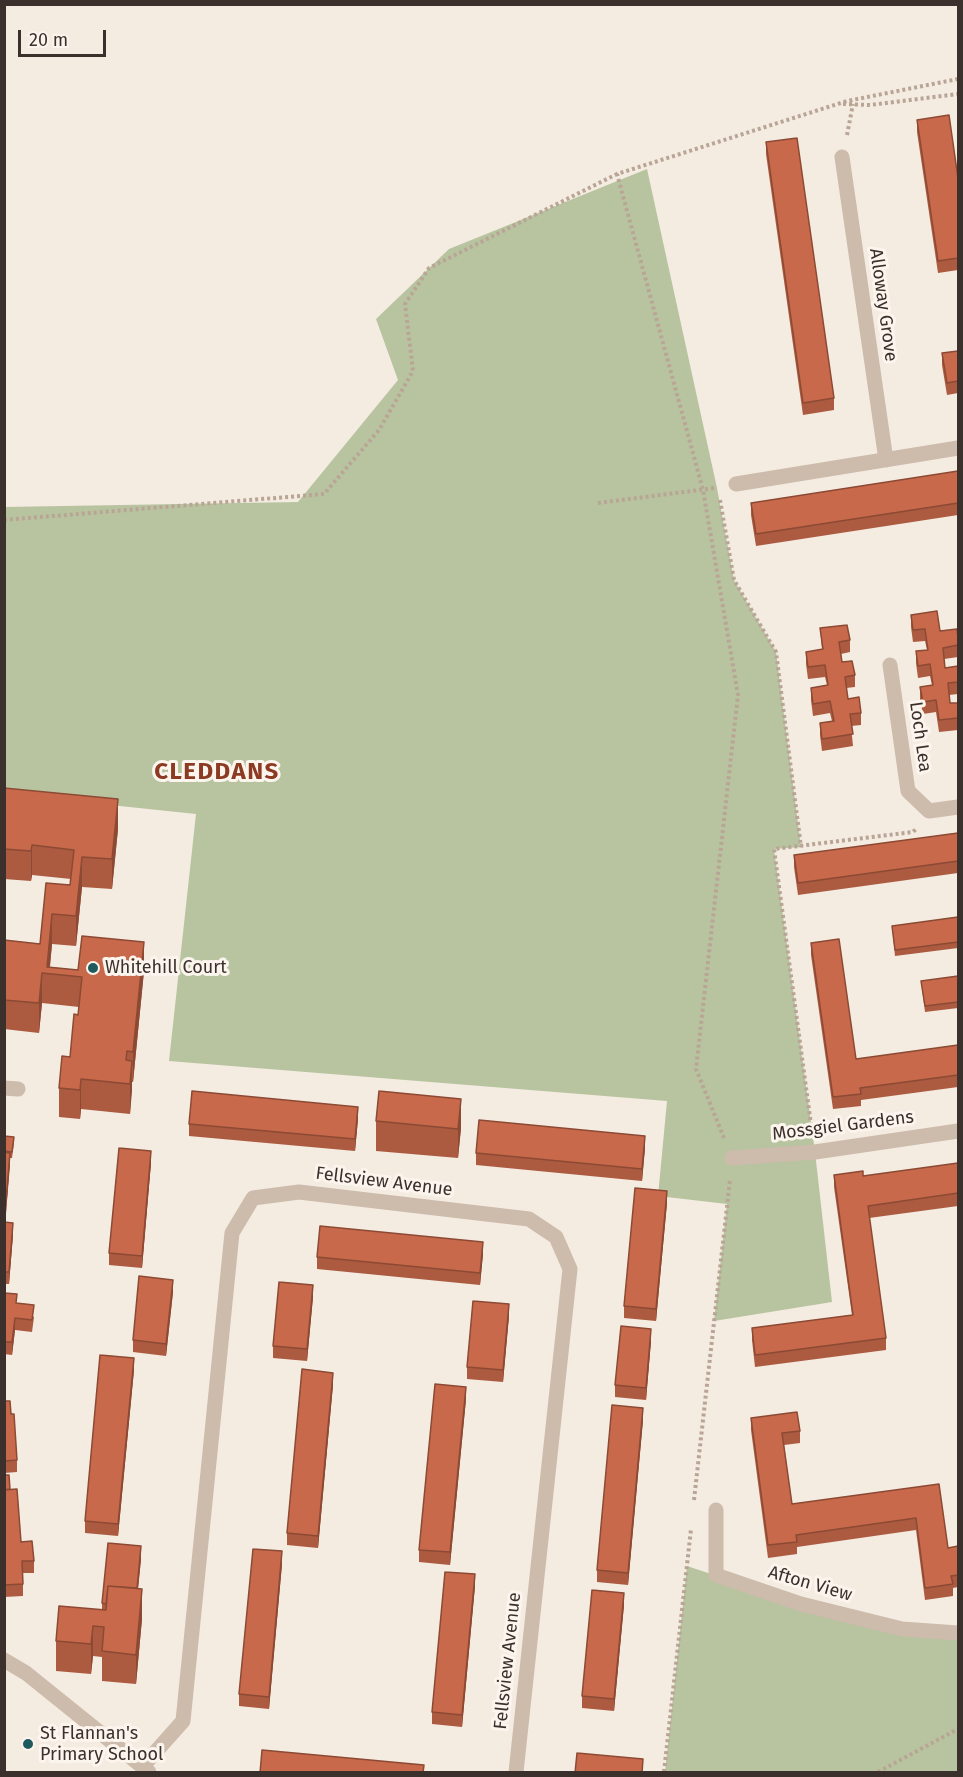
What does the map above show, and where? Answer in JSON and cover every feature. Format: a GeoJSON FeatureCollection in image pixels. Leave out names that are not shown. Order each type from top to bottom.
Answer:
{"type":"FeatureCollection","features":[{"type":"Feature","properties":{"kind":"street","name":"Alloway Grove"},"geometry":{"type":"LineString","coordinates":[[842,157],[886,460]]}},
{"type":"Feature","properties":{"kind":"street"},"geometry":{"type":"LineString","coordinates":[[736,484],[958,448]]}},
{"type":"Feature","properties":{"kind":"street","name":"Loch Lea"},"geometry":{"type":"LineString","coordinates":[[890,665],[908,791],[928,811]]}},
{"type":"Feature","properties":{"kind":"street"},"geometry":{"type":"LineString","coordinates":[[928,811],[958,807]]}},
{"type":"Feature","properties":{"kind":"street","name":"Mossgiel Gardens"},"geometry":{"type":"LineString","coordinates":[[732,1158],[815,1152],[958,1131]]}},
{"type":"Feature","properties":{"kind":"street","name":"Fellsview Avenue"},"geometry":{"type":"LineString","coordinates":[[146,1769],[183,1721],[232,1233],[253,1198],[299,1192],[529,1219],[556,1237],[570,1269],[516,1773]]}},
{"type":"Feature","properties":{"kind":"street","name":"Afton View"},"geometry":{"type":"LineString","coordinates":[[716,1510],[716,1575],[801,1604],[902,1629],[958,1633]]}},
{"type":"Feature","properties":{"kind":"street"},"geometry":{"type":"LineString","coordinates":[[4,1660],[26,1673],[146,1769]]}},
{"type":"Feature","properties":{"kind":"path"},"geometry":{"type":"LineString","coordinates":[[4,520],[324,494],[379,430],[413,371],[405,304],[429,268],[617,174],[840,104],[958,79]]}},
{"type":"Feature","properties":{"kind":"path"},"geometry":{"type":"LineString","coordinates":[[840,104],[870,105],[958,94]]}},
{"type":"Feature","properties":{"kind":"path"},"geometry":{"type":"LineString","coordinates":[[842,157],[853,104]]}},
{"type":"Feature","properties":{"kind":"path"},"geometry":{"type":"LineString","coordinates":[[617,174],[703,490],[738,695],[696,1069],[732,1158],[694,1508]]}},
{"type":"Feature","properties":{"kind":"path"},"geometry":{"type":"LineString","coordinates":[[598,503],[717,488],[734,580],[776,652],[801,847]]}},
{"type":"Feature","properties":{"kind":"path"},"geometry":{"type":"LineString","coordinates":[[815,1152],[774,849],[913,832],[928,811]]}},
{"type":"Feature","properties":{"kind":"path"},"geometry":{"type":"LineString","coordinates":[[664,1773],[692,1520]]}},
{"type":"Feature","properties":{"kind":"path"},"geometry":{"type":"LineString","coordinates":[[879,1772],[958,1728]]}},
{"type":"Feature","properties":{"kind":"green space"},"geometry":{"type":"Polygon","coordinates":[[[647,169],[717,488],[734,580],[776,652],[801,847],[774,849],[815,1152],[832,1302],[714,1321],[727,1204],[658,1196],[667,1101],[169,1061],[196,814],[5,794],[4,507],[298,502],[398,380],[376,319],[449,249],[647,169]]]}},
{"type":"Feature","properties":{"kind":"green space"},"geometry":{"type":"Polygon","coordinates":[[[687,1566],[801,1604],[958,1633],[958,1772],[665,1772],[687,1566]]]}},
{"type":"Feature","properties":{"kind":"building"},"geometry":{"type":"Polygon","coordinates":[[[949,115],[958,178],[958,258],[938,261],[917,120],[949,115]]]}},
{"type":"Feature","properties":{"kind":"building"},"geometry":{"type":"Polygon","coordinates":[[[797,138],[834,398],[803,403],[766,142],[797,138]]]}},
{"type":"Feature","properties":{"kind":"building"},"geometry":{"type":"Polygon","coordinates":[[[958,351],[958,381],[947,383],[942,353],[958,351]]]}},
{"type":"Feature","properties":{"kind":"building"},"geometry":{"type":"Polygon","coordinates":[[[958,471],[958,503],[756,534],[751,503],[958,471]]]}},
{"type":"Feature","properties":{"kind":"building"},"geometry":{"type":"Polygon","coordinates":[[[937,611],[940,631],[957,629],[958,645],[943,648],[945,668],[958,666],[958,682],[948,683],[950,703],[958,703],[958,718],[939,720],[936,700],[923,702],[920,687],[933,685],[930,664],[918,666],[916,651],[928,650],[925,629],[913,630],[911,615],[937,611]]]}},
{"type":"Feature","properties":{"kind":"building"},"geometry":{"type":"Polygon","coordinates":[[[847,625],[850,640],[839,642],[842,662],[852,661],[855,675],[845,677],[848,699],[859,697],[861,713],[850,714],[853,734],[822,739],[820,723],[834,721],[830,701],[813,704],[811,688],[828,685],[825,665],[808,667],[806,652],[823,649],[820,628],[847,625]]]}},
{"type":"Feature","properties":{"kind":"building"},"geometry":{"type":"Polygon","coordinates":[[[4,788],[118,799],[112,859],[82,857],[76,916],[52,914],[47,967],[78,970],[82,936],[144,942],[133,1052],[127,1051],[126,1060],[132,1061],[130,1084],[81,1079],[80,1090],[59,1088],[62,1056],[70,1057],[74,1014],[78,1015],[82,977],[42,973],[39,1003],[4,1000],[4,940],[40,944],[46,883],[70,885],[74,850],[32,845],[31,851],[4,849],[4,788]]]}},
{"type":"Feature","properties":{"kind":"building"},"geometry":{"type":"Polygon","coordinates":[[[958,833],[958,861],[798,883],[794,855],[958,833]]]}},
{"type":"Feature","properties":{"kind":"building"},"geometry":{"type":"Polygon","coordinates":[[[958,917],[958,942],[895,950],[892,926],[958,917]]]}},
{"type":"Feature","properties":{"kind":"building"},"geometry":{"type":"Polygon","coordinates":[[[839,939],[856,1059],[958,1045],[958,1075],[860,1088],[861,1094],[833,1097],[811,943],[839,939]]]}},
{"type":"Feature","properties":{"kind":"building"},"geometry":{"type":"Polygon","coordinates":[[[958,976],[958,1002],[925,1006],[921,981],[958,976]]]}},
{"type":"Feature","properties":{"kind":"building"},"geometry":{"type":"Polygon","coordinates":[[[192,1091],[358,1107],[355,1139],[189,1124],[192,1091]]]}},
{"type":"Feature","properties":{"kind":"building"},"geometry":{"type":"Polygon","coordinates":[[[379,1091],[461,1099],[458,1129],[376,1121],[379,1091]]]}},
{"type":"Feature","properties":{"kind":"building"},"geometry":{"type":"Polygon","coordinates":[[[479,1120],[645,1136],[642,1169],[476,1153],[479,1120]]]}},
{"type":"Feature","properties":{"kind":"building"},"geometry":{"type":"Polygon","coordinates":[[[4,1136],[14,1137],[12,1152],[4,1151],[4,1136]]]}},
{"type":"Feature","properties":{"kind":"building"},"geometry":{"type":"Polygon","coordinates":[[[119,1148],[151,1151],[142,1256],[109,1253],[119,1148]]]}},
{"type":"Feature","properties":{"kind":"building"},"geometry":{"type":"Polygon","coordinates":[[[4,1152],[10,1153],[6,1201],[4,1201],[4,1152]]]}},
{"type":"Feature","properties":{"kind":"building"},"geometry":{"type":"Polygon","coordinates":[[[958,1163],[958,1193],[868,1206],[886,1338],[755,1355],[752,1328],[853,1315],[834,1175],[863,1171],[863,1176],[958,1163]]]}},
{"type":"Feature","properties":{"kind":"building"},"geometry":{"type":"Polygon","coordinates":[[[635,1188],[667,1191],[656,1309],[624,1306],[635,1188]]]}},
{"type":"Feature","properties":{"kind":"building"},"geometry":{"type":"Polygon","coordinates":[[[4,1222],[13,1223],[9,1272],[4,1272],[4,1222]]]}},
{"type":"Feature","properties":{"kind":"building"},"geometry":{"type":"Polygon","coordinates":[[[320,1226],[483,1242],[480,1273],[317,1257],[320,1226]]]}},
{"type":"Feature","properties":{"kind":"building"},"geometry":{"type":"Polygon","coordinates":[[[139,1276],[173,1280],[166,1344],[133,1340],[139,1276]]]}},
{"type":"Feature","properties":{"kind":"building"},"geometry":{"type":"Polygon","coordinates":[[[279,1282],[313,1285],[307,1349],[273,1346],[279,1282]]]}},
{"type":"Feature","properties":{"kind":"building"},"geometry":{"type":"Polygon","coordinates":[[[4,1293],[17,1294],[16,1303],[34,1305],[32,1320],[15,1318],[12,1342],[4,1342],[4,1293]]]}},
{"type":"Feature","properties":{"kind":"building"},"geometry":{"type":"Polygon","coordinates":[[[473,1301],[509,1304],[503,1370],[467,1367],[473,1301]]]}},
{"type":"Feature","properties":{"kind":"building"},"geometry":{"type":"Polygon","coordinates":[[[621,1326],[651,1329],[646,1388],[615,1385],[621,1326]]]}},
{"type":"Feature","properties":{"kind":"building"},"geometry":{"type":"Polygon","coordinates":[[[100,1355],[134,1358],[118,1524],[85,1521],[100,1355]]]}},
{"type":"Feature","properties":{"kind":"building"},"geometry":{"type":"Polygon","coordinates":[[[302,1369],[333,1373],[318,1536],[287,1533],[302,1369]]]}},
{"type":"Feature","properties":{"kind":"building"},"geometry":{"type":"Polygon","coordinates":[[[435,1384],[466,1387],[450,1552],[419,1550],[435,1384]]]}},
{"type":"Feature","properties":{"kind":"building"},"geometry":{"type":"Polygon","coordinates":[[[4,1401],[10,1401],[11,1414],[14,1414],[17,1460],[4,1461],[4,1401]]]}},
{"type":"Feature","properties":{"kind":"building"},"geometry":{"type":"Polygon","coordinates":[[[612,1405],[643,1408],[628,1573],[597,1570],[612,1405]]]}},
{"type":"Feature","properties":{"kind":"building"},"geometry":{"type":"Polygon","coordinates":[[[797,1412],[800,1431],[782,1433],[792,1504],[939,1484],[948,1548],[958,1546],[958,1575],[951,1576],[953,1584],[925,1588],[916,1518],[796,1535],[797,1542],[768,1545],[751,1418],[797,1412]]]}},
{"type":"Feature","properties":{"kind":"building"},"geometry":{"type":"Polygon","coordinates":[[[4,1475],[9,1475],[10,1489],[4,1490],[4,1475]]]}},
{"type":"Feature","properties":{"kind":"building"},"geometry":{"type":"Polygon","coordinates":[[[17,1489],[21,1542],[32,1541],[34,1561],[22,1561],[23,1584],[4,1585],[4,1490],[17,1489]]]}},
{"type":"Feature","properties":{"kind":"building"},"geometry":{"type":"Polygon","coordinates":[[[108,1543],[141,1546],[137,1588],[108,1586],[106,1604],[102,1603],[108,1543]]]}},
{"type":"Feature","properties":{"kind":"building"},"geometry":{"type":"Polygon","coordinates":[[[253,1549],[282,1551],[269,1697],[239,1694],[253,1549]]]}},
{"type":"Feature","properties":{"kind":"building"},"geometry":{"type":"Polygon","coordinates":[[[445,1572],[475,1574],[462,1715],[432,1712],[445,1572]]]}},
{"type":"Feature","properties":{"kind":"building"},"geometry":{"type":"Polygon","coordinates":[[[108,1586],[142,1589],[136,1655],[102,1651],[104,1627],[93,1626],[91,1644],[56,1641],[59,1606],[106,1610],[108,1586]]]}},
{"type":"Feature","properties":{"kind":"building"},"geometry":{"type":"Polygon","coordinates":[[[592,1590],[624,1593],[614,1699],[582,1696],[592,1590]]]}},
{"type":"Feature","properties":{"kind":"building"},"geometry":{"type":"Polygon","coordinates":[[[262,1750],[424,1765],[423,1773],[260,1773],[262,1750]]]}},
{"type":"Feature","properties":{"kind":"building"},"geometry":{"type":"Polygon","coordinates":[[[577,1753],[643,1759],[642,1773],[575,1773],[577,1753]]]}},
{"type":"Feature","properties":{"kind":"place","name":"Whitehill Court"},"geometry":{"type":"Point","coordinates":[93,968]}},
{"type":"Feature","properties":{"kind":"place","name":"St Flannan's Primary School"},"geometry":{"type":"Point","coordinates":[28,1744]}},
{"type":"Feature","properties":{"kind":"district","name":"CLEDDANS"},"geometry":{"type":"Point","coordinates":[217,772]}}]}
